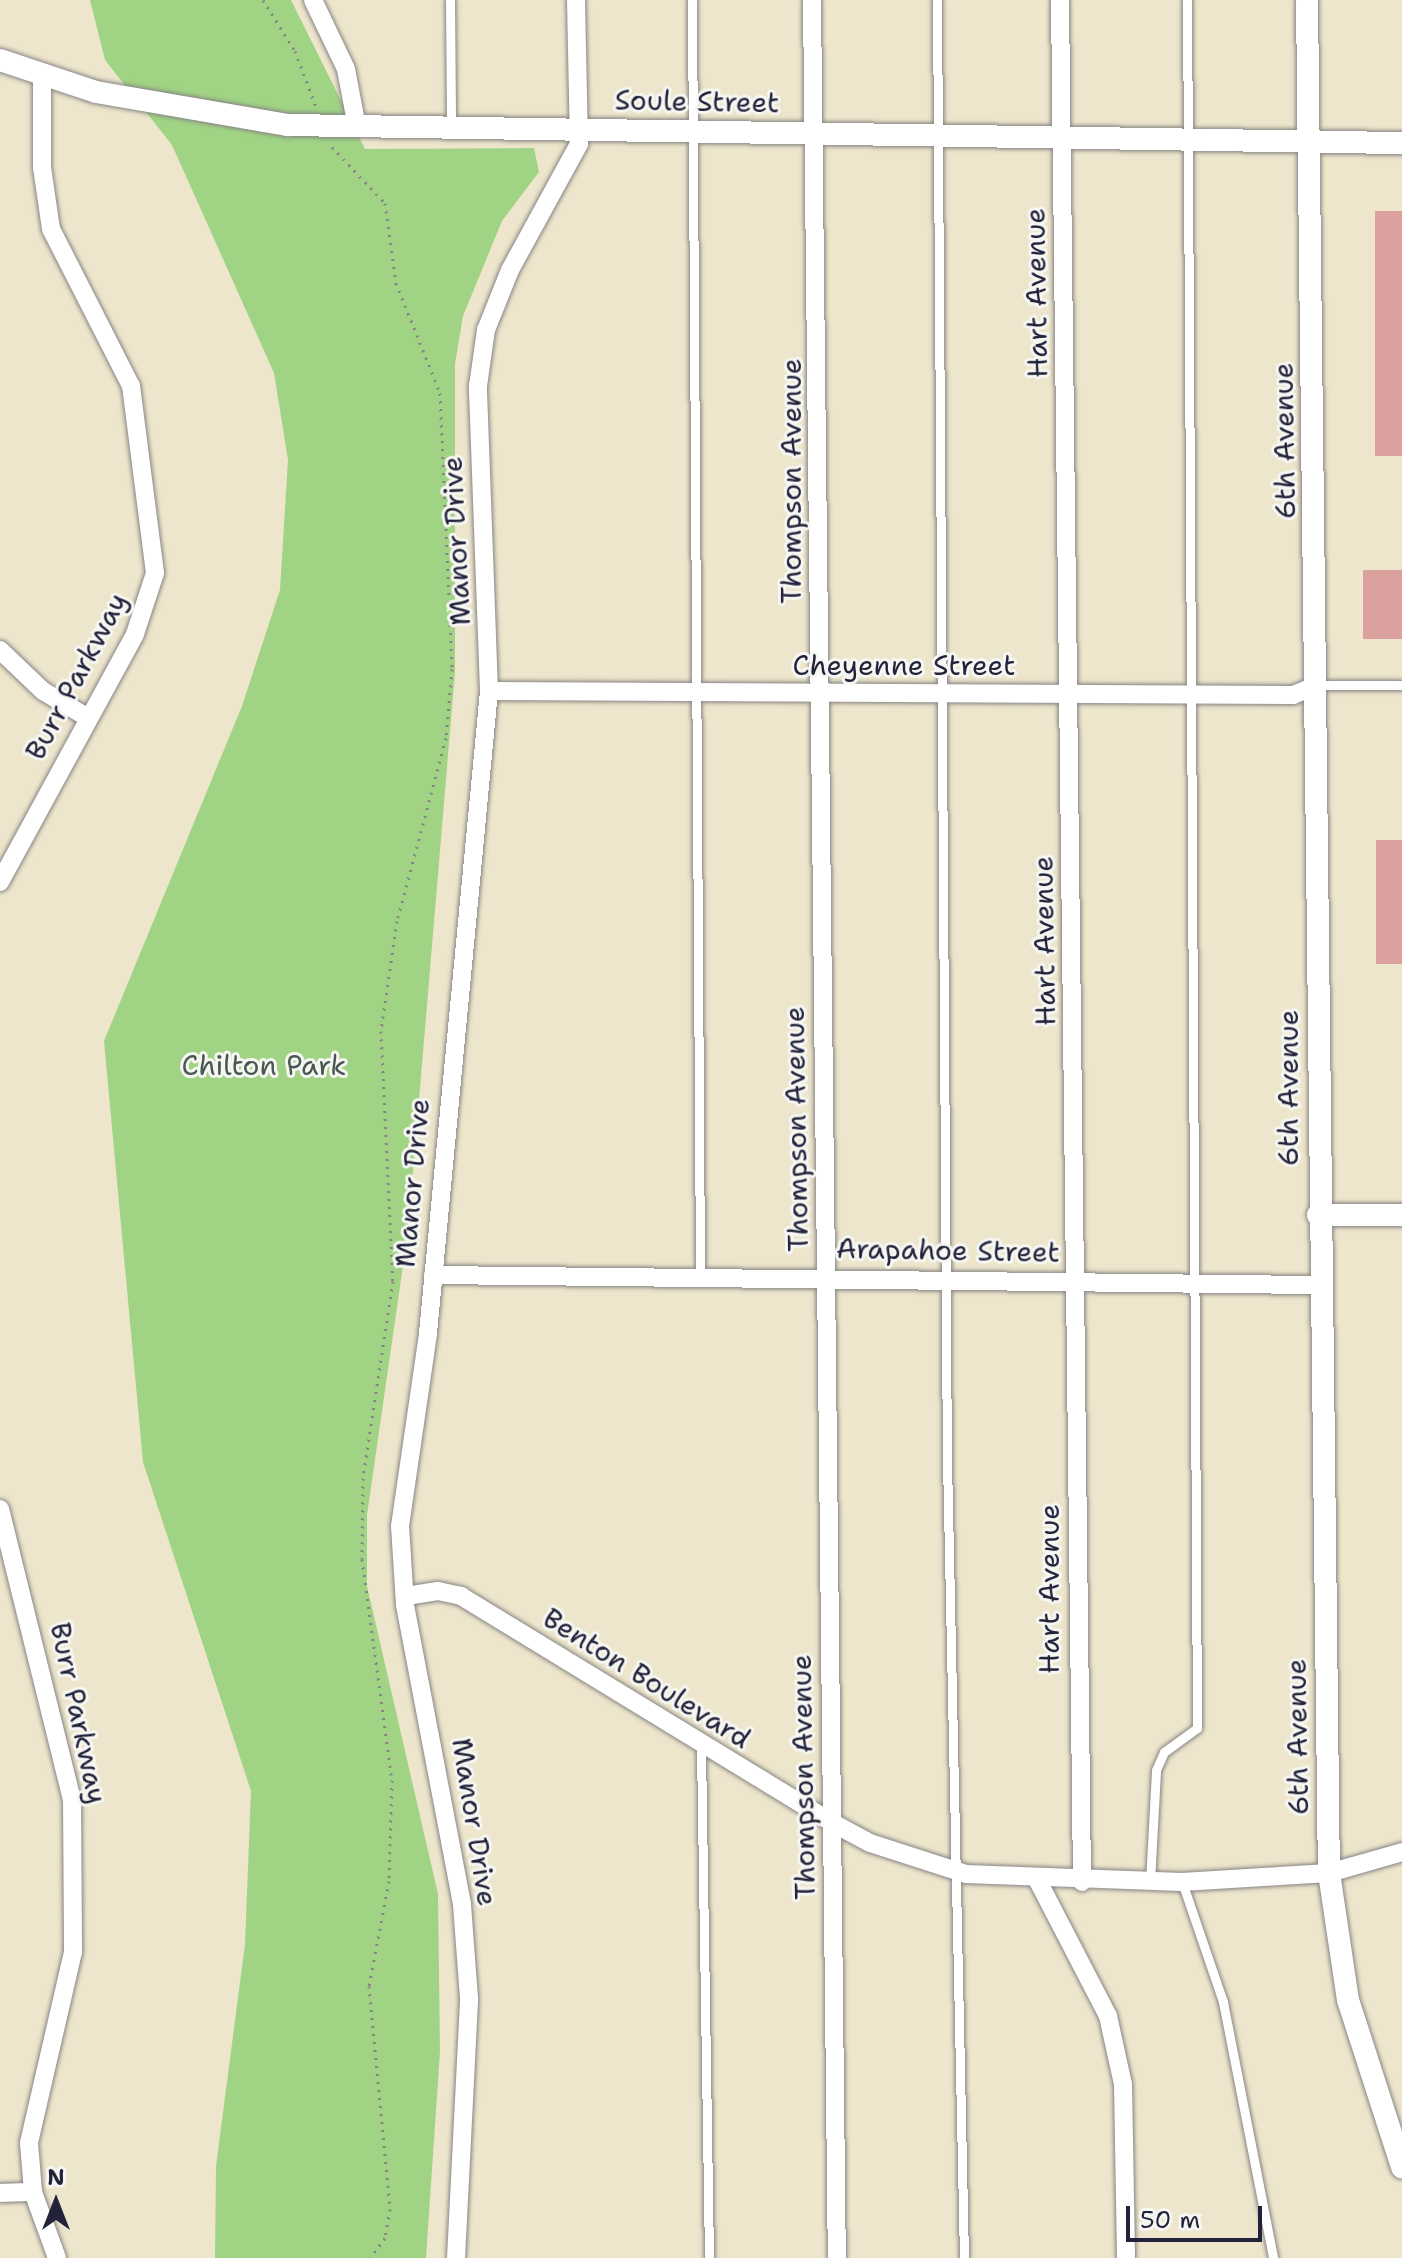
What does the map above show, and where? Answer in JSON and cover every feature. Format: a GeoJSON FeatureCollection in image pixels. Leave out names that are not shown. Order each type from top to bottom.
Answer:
{"type":"FeatureCollection","features":[{"type":"Feature","properties":{"kind":"street"},"geometry":{"type":"LineString","coordinates":[[313,0],[346,69],[357,127]]}},
{"type":"Feature","properties":{"kind":"street","name":"Manor Drive"},"geometry":{"type":"LineString","coordinates":[[456,2258],[469,1998],[462,1904],[406,1596],[404,1467],[433,1275],[489,691],[478,386],[486,330],[510,270],[571,168],[578,130],[576,0]]}},
{"type":"Feature","properties":{"kind":"street","name":"Thompson Avenue"},"geometry":{"type":"LineString","coordinates":[[812,0],[837,2258]]}},
{"type":"Feature","properties":{"kind":"street","name":"Hart Avenue"},"geometry":{"type":"LineString","coordinates":[[1060,0],[1082,1882]]}},
{"type":"Feature","properties":{"kind":"street","name":"6th Avenue"},"geometry":{"type":"LineString","coordinates":[[1307,0],[1318,685],[1318,1215],[1329,1873],[1348,2000],[1402,2167]]}},
{"type":"Feature","properties":{"kind":"street","name":"Soule Street"},"geometry":{"type":"LineString","coordinates":[[0,60],[42,76],[201,113],[325,126],[1061,135],[1402,143]]}},
{"type":"Feature","properties":{"kind":"street","name":"Burr Parkway"},"geometry":{"type":"LineString","coordinates":[[0,882],[85,716],[135,634],[155,573],[131,386],[51,229],[42,167],[42,76]]}},
{"type":"Feature","properties":{"kind":"street"},"geometry":{"type":"LineString","coordinates":[[0,650],[43,691],[85,716]]}},
{"type":"Feature","properties":{"kind":"street","name":"Cheyenne Street"},"geometry":{"type":"LineString","coordinates":[[489,691],[1293,695],[1318,685]]}},
{"type":"Feature","properties":{"kind":"street"},"geometry":{"type":"LineString","coordinates":[[1318,1215],[1402,1215]]}},
{"type":"Feature","properties":{"kind":"street","name":"Arapahoe Street"},"geometry":{"type":"LineString","coordinates":[[433,1275],[826,1276],[1319,1285]]}},
{"type":"Feature","properties":{"kind":"street","name":"Burr Parkway"},"geometry":{"type":"LineString","coordinates":[[0,1509],[72,1800],[73,1952],[33,2116],[33,2192],[57,2258]]}},
{"type":"Feature","properties":{"kind":"street","name":"Benton Boulevard"},"geometry":{"type":"LineString","coordinates":[[406,1596],[438,1591],[461,1596],[701,1748],[831,1822],[955,1871],[1038,1881],[1182,1882],[1329,1873],[1402,1852]]}},
{"type":"Feature","properties":{"kind":"street"},"geometry":{"type":"LineString","coordinates":[[1038,1881],[1111,2029],[1123,2084],[1126,2258]]}},
{"type":"Feature","properties":{"kind":"street"},"geometry":{"type":"LineString","coordinates":[[0,2193],[33,2192]]}},
{"type":"Feature","properties":{"kind":"lane"},"geometry":{"type":"LineString","coordinates":[[450,0],[451,129]]}},
{"type":"Feature","properties":{"kind":"lane"},"geometry":{"type":"LineString","coordinates":[[692,0],[700,1275]]}},
{"type":"Feature","properties":{"kind":"lane"},"geometry":{"type":"LineString","coordinates":[[937,0],[947,1278],[964,2258]]}},
{"type":"Feature","properties":{"kind":"lane"},"geometry":{"type":"LineString","coordinates":[[1150,1882],[1156,1770],[1164,1752],[1197,1728],[1187,0]]}},
{"type":"Feature","properties":{"kind":"lane"},"geometry":{"type":"LineString","coordinates":[[1318,685],[1402,685]]}},
{"type":"Feature","properties":{"kind":"lane"},"geometry":{"type":"LineString","coordinates":[[701,1748],[709,2258]]}},
{"type":"Feature","properties":{"kind":"lane"},"geometry":{"type":"LineString","coordinates":[[1182,1882],[1223,2002],[1273,2258]]}},
{"type":"Feature","properties":{"kind":"path"},"geometry":{"type":"LineString","coordinates":[[263,0],[295,51],[333,151],[365,175],[385,203],[396,283],[440,393],[452,669],[446,738],[397,921],[381,1031],[393,1281],[363,1478],[362,1559],[392,1780],[389,1881],[369,1986],[390,2209],[385,2238],[370,2258]]}},
{"type":"Feature","properties":{"kind":"green space","name":"Chilton Park"},"geometry":{"type":"Polygon","coordinates":[[[90,0],[291,0],[365,149],[534,148],[539,172],[502,221],[463,316],[455,364],[455,672],[408,1231],[367,1515],[367,1586],[438,1894],[440,2051],[426,2258],[215,2258],[216,2166],[245,1944],[251,1791],[143,1462],[104,1041],[242,706],[280,590],[288,460],[274,373],[172,145],[105,60],[90,0]]]}},
{"type":"Feature","properties":{"kind":"building"},"geometry":{"type":"Polygon","coordinates":[[[1375,211],[1402,211],[1402,456],[1375,456],[1375,211]]]}},
{"type":"Feature","properties":{"kind":"building"},"geometry":{"type":"Polygon","coordinates":[[[1363,570],[1402,570],[1402,639],[1363,639],[1363,570]]]}},
{"type":"Feature","properties":{"kind":"building"},"geometry":{"type":"Polygon","coordinates":[[[1376,840],[1402,840],[1402,964],[1376,964],[1376,840]]]}}]}
